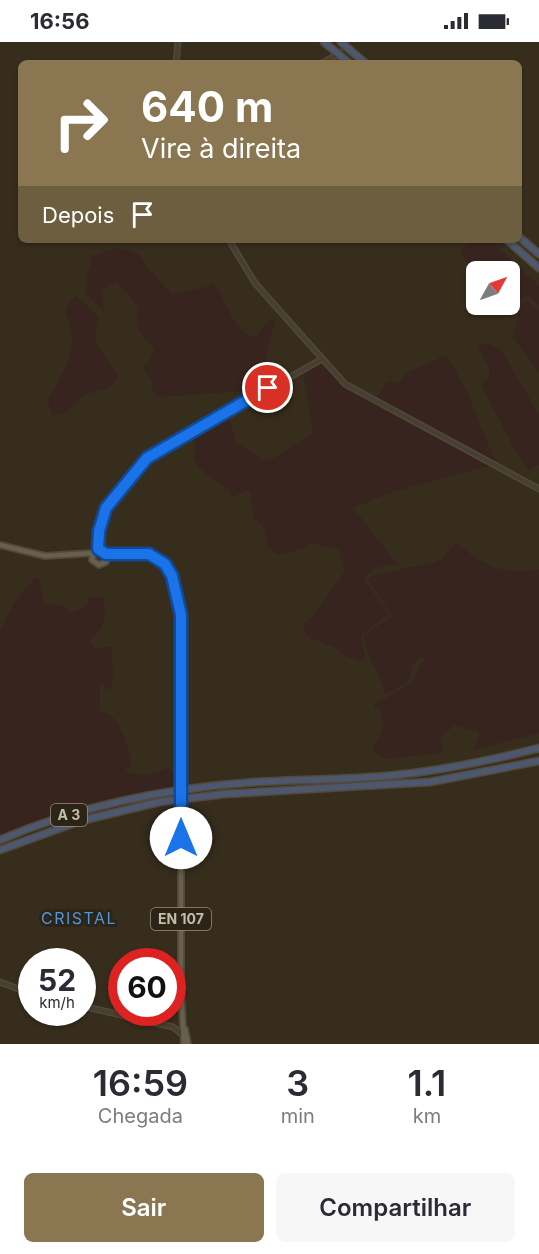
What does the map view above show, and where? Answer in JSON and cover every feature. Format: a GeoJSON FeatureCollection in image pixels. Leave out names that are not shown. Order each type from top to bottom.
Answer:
{"type":"FeatureCollection","features":[{"type":"Feature","properties":{"kind":"highway"},"geometry":{"type":"LineString","coordinates":[[324,42],[345,60]]}},
{"type":"Feature","properties":{"kind":"highway"},"geometry":{"type":"LineString","coordinates":[[341,42],[362,60]]}},
{"type":"Feature","properties":{"kind":"highway"},"geometry":{"type":"LineString","coordinates":[[522,240],[539,254]]}},
{"type":"Feature","properties":{"kind":"highway"},"geometry":{"type":"LineString","coordinates":[[510,243],[539,268]]}},
{"type":"Feature","properties":{"kind":"highway","name":"A 3"},"geometry":{"type":"LineString","coordinates":[[0,840],[77,812],[163,792],[238,783],[405,774],[475,763],[539,748]]}},
{"type":"Feature","properties":{"kind":"highway","name":"A 3"},"geometry":{"type":"LineString","coordinates":[[0,850],[80,821],[159,802],[224,794],[430,782],[539,761]]}},
{"type":"Feature","properties":{"kind":"main road","name":"EN 107"},"geometry":{"type":"LineString","coordinates":[[0,545],[45,556],[93,553],[92,560],[99,565],[105,562],[106,554],[149,554],[165,564],[172,576],[181,615],[181,948]]}},
{"type":"Feature","properties":{"kind":"main road"},"geometry":{"type":"LineString","coordinates":[[93,553],[98,549],[106,554]]}},
{"type":"Feature","properties":{"kind":"main road","name":"EN 107"},"geometry":{"type":"LineString","coordinates":[[184,1026],[186,1044]]}},
{"type":"Feature","properties":{"kind":"main road","name":"EN 107"},"geometry":{"type":"LineString","coordinates":[[184,1026],[186,1044]]}},
{"type":"Feature","properties":{"kind":"street"},"geometry":{"type":"LineString","coordinates":[[176,60],[178,42]]}},
{"type":"Feature","properties":{"kind":"street"},"geometry":{"type":"LineString","coordinates":[[328,60],[335,56]]}},
{"type":"Feature","properties":{"kind":"street"},"geometry":{"type":"LineString","coordinates":[[231,243],[255,283],[322,359],[353,389],[539,489]]}},
{"type":"Feature","properties":{"kind":"street"},"geometry":{"type":"LineString","coordinates":[[98,549],[99,531],[106,508],[150,455],[322,359]]}},
{"type":"Feature","properties":{"kind":"street"},"geometry":{"type":"LineString","coordinates":[[0,982],[18,989]]}},
{"type":"Feature","properties":{"kind":"street"},"geometry":{"type":"LineString","coordinates":[[96,1009],[173,1027],[184,1026]]}},
{"type":"Feature","properties":{"kind":"street"},"geometry":{"type":"LineString","coordinates":[[173,1027],[184,1036]]}},
{"type":"Feature","properties":{"kind":"shaded area"},"geometry":{"type":"Polygon","coordinates":[[[469,243],[493,243],[512,261],[466,261],[460,253],[469,243]]]}},
{"type":"Feature","properties":{"kind":"shaded area"},"geometry":{"type":"Polygon","coordinates":[[[116,248],[140,255],[148,268],[172,294],[206,287],[212,282],[239,326],[252,337],[257,335],[270,319],[275,320],[259,385],[245,391],[160,397],[153,393],[152,381],[143,368],[150,360],[154,350],[138,326],[139,308],[117,282],[102,290],[104,312],[85,293],[91,256],[116,248]]]}},
{"type":"Feature","properties":{"kind":"shaded area"},"geometry":{"type":"Polygon","coordinates":[[[520,268],[539,286],[539,306],[526,296],[520,297],[520,268]]]}},
{"type":"Feature","properties":{"kind":"shaded area"},"geometry":{"type":"Polygon","coordinates":[[[77,296],[98,317],[95,342],[118,374],[114,384],[110,387],[89,393],[67,412],[52,414],[47,400],[65,368],[71,346],[72,335],[65,312],[71,300],[77,296]]]}},
{"type":"Feature","properties":{"kind":"shaded area"},"geometry":{"type":"Polygon","coordinates":[[[527,300],[537,310],[539,309],[539,373],[512,336],[522,305],[527,300]]]}},
{"type":"Feature","properties":{"kind":"shaded area"},"geometry":{"type":"Polygon","coordinates":[[[487,343],[500,348],[539,415],[539,465],[529,470],[517,454],[481,384],[489,378],[489,369],[478,346],[487,343]]]}},
{"type":"Feature","properties":{"kind":"shaded area"},"geometry":{"type":"Polygon","coordinates":[[[446,355],[465,387],[496,463],[376,400],[385,383],[389,381],[399,383],[404,374],[446,355]]]}},
{"type":"Feature","properties":{"kind":"shaded area"},"geometry":{"type":"Polygon","coordinates":[[[324,364],[346,387],[368,401],[489,466],[392,492],[353,508],[398,565],[379,568],[364,579],[389,614],[361,636],[365,658],[361,661],[345,656],[340,650],[307,636],[303,625],[312,617],[345,571],[339,550],[311,543],[305,548],[279,555],[275,553],[268,545],[265,529],[254,518],[250,490],[231,497],[231,492],[204,472],[193,455],[196,447],[193,436],[228,415],[237,443],[262,459],[270,460],[308,436],[313,432],[303,371],[324,364]]]}},
{"type":"Feature","properties":{"kind":"shaded area"},"geometry":{"type":"Polygon","coordinates":[[[457,542],[476,558],[494,567],[515,571],[539,569],[539,733],[474,750],[479,737],[478,732],[454,725],[440,739],[444,747],[441,753],[385,759],[372,751],[384,726],[380,710],[374,705],[412,683],[421,662],[429,664],[420,657],[413,664],[409,681],[385,694],[364,635],[392,616],[368,580],[374,575],[441,559],[457,542]]]}},
{"type":"Feature","properties":{"kind":"shaded area"},"geometry":{"type":"Polygon","coordinates":[[[35,578],[39,578],[44,602],[55,606],[63,605],[72,612],[84,608],[89,597],[102,597],[105,609],[103,623],[100,630],[90,640],[93,648],[111,647],[114,680],[109,690],[100,684],[100,711],[113,718],[122,732],[132,764],[124,772],[145,775],[168,768],[176,775],[176,787],[131,794],[64,811],[0,836],[0,630],[16,600],[35,578]]]}},
{"type":"Feature","properties":{"kind":"tunnel"},"geometry":{"type":"LineString","coordinates":[[337,55],[349,42]]}},
{"type":"Feature","properties":{"kind":"district","name":"CRISTAL"},"geometry":{"type":"Point","coordinates":[79,918]}},
{"type":"Feature","properties":{"kind":"route"},"geometry":{"type":"LineString","coordinates":[[181,838],[181,615],[172,576],[165,564],[155,556],[138,552],[106,554],[103,550],[98,549],[101,519],[113,497],[150,455],[268,388]]}}]}
